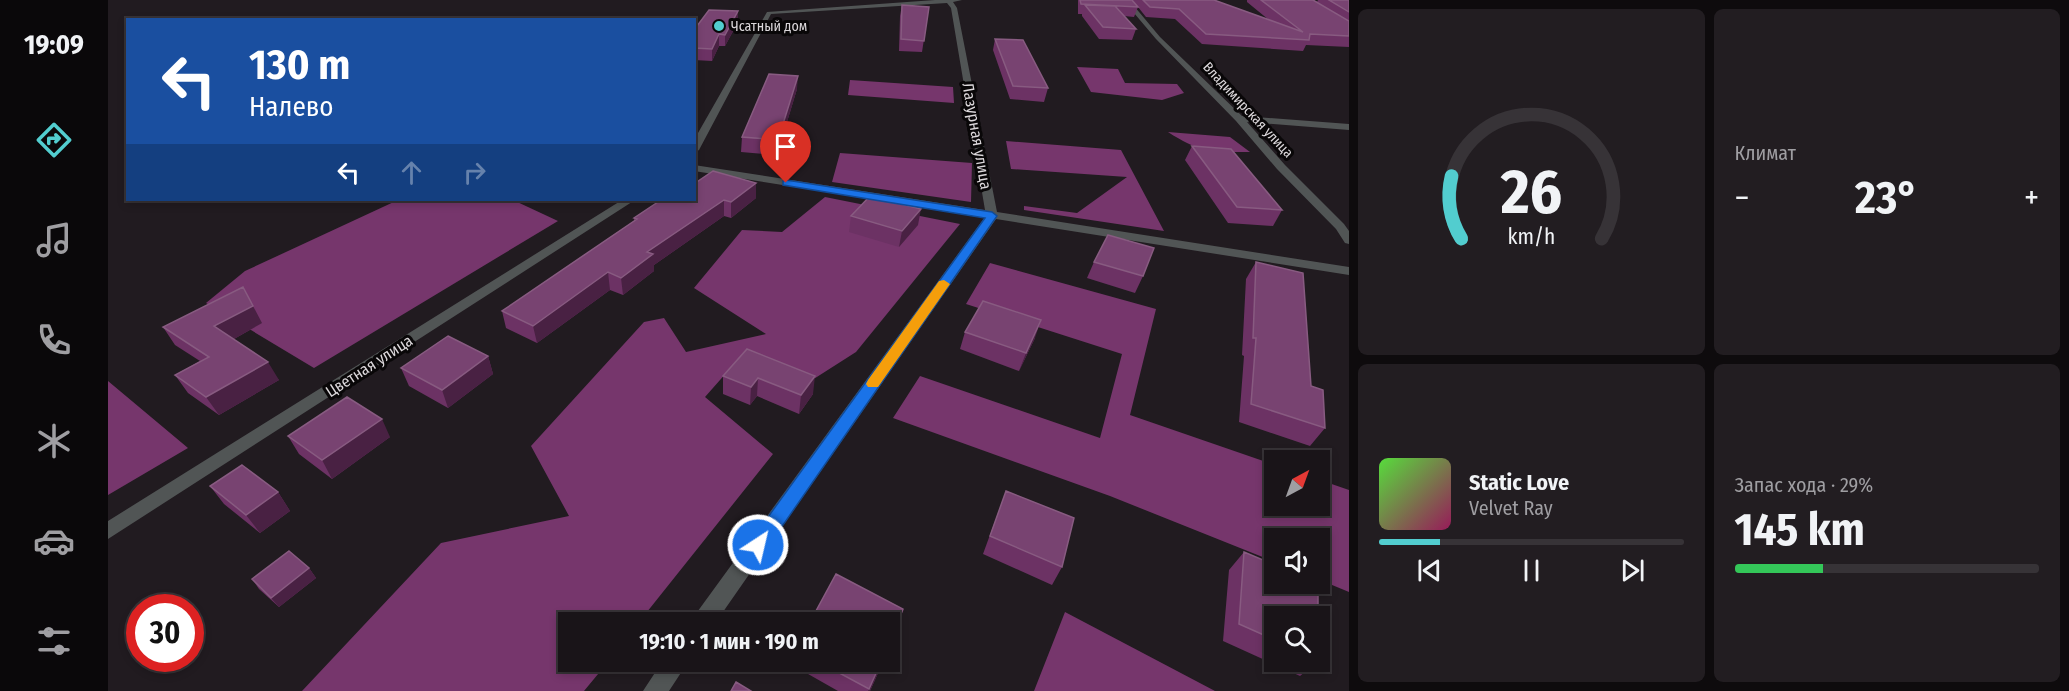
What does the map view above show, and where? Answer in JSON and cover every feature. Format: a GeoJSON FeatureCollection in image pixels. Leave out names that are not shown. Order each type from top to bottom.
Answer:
{"type":"FeatureCollection","features":[{"type":"Feature","properties":{"kind":"street","name":"Владимирская улица"},"geometry":{"type":"LineString","coordinates":[[1125,0],[1158,38],[1239,119],[1281,167],[1341,227],[1349,240]]}},
{"type":"Feature","properties":{"kind":"street"},"geometry":{"type":"LineString","coordinates":[[696,146],[769,13],[954,1]]}},
{"type":"Feature","properties":{"kind":"street","name":"Лазурная улица"},"geometry":{"type":"LineString","coordinates":[[954,1],[992,216]]}},
{"type":"Feature","properties":{"kind":"street"},"geometry":{"type":"LineString","coordinates":[[1239,119],[1349,127]]}},
{"type":"Feature","properties":{"kind":"street"},"geometry":{"type":"LineString","coordinates":[[696,168],[1349,271]]}},
{"type":"Feature","properties":{"kind":"street","name":"Цветная улица"},"geometry":{"type":"LineString","coordinates":[[108,531],[626,201]]}},
{"type":"Feature","properties":{"kind":"street"},"geometry":{"type":"LineString","coordinates":[[710,612],[992,216]]}},
{"type":"Feature","properties":{"kind":"street"},"geometry":{"type":"LineString","coordinates":[[655,691],[669,672]]}},
{"type":"Feature","properties":{"kind":"shaded area"},"geometry":{"type":"Polygon","coordinates":[[[1077,67],[1118,69],[1125,83],[1177,84],[1184,93],[1162,100],[1091,92],[1077,67]]]}},
{"type":"Feature","properties":{"kind":"shaded area"},"geometry":{"type":"Polygon","coordinates":[[[850,80],[953,87],[954,103],[848,95],[850,80]]]}},
{"type":"Feature","properties":{"kind":"shaded area"},"geometry":{"type":"Polygon","coordinates":[[[1168,132],[1230,137],[1250,152],[1226,152],[1199,148],[1168,132]]]}},
{"type":"Feature","properties":{"kind":"shaded area"},"geometry":{"type":"Polygon","coordinates":[[[1006,141],[1121,150],[1164,231],[1024,210],[1024,206],[1077,213],[1127,177],[1011,169],[1006,141]]]}},
{"type":"Feature","properties":{"kind":"shaded area"},"geometry":{"type":"Polygon","coordinates":[[[840,153],[972,163],[971,202],[832,182],[840,153]]]}},
{"type":"Feature","properties":{"kind":"shaded area"},"geometry":{"type":"Polygon","coordinates":[[[825,197],[960,224],[856,352],[809,382],[735,363],[705,397],[773,454],[647,612],[558,612],[558,672],[600,672],[584,691],[302,691],[441,543],[569,516],[531,446],[644,322],[664,318],[686,352],[766,334],[694,288],[742,230],[782,232],[825,197]]]}},
{"type":"Feature","properties":{"kind":"shaded area"},"geometry":{"type":"Polygon","coordinates":[[[396,201],[515,201],[558,221],[314,368],[206,303],[245,271],[396,201]]]}},
{"type":"Feature","properties":{"kind":"shaded area"},"geometry":{"type":"Polygon","coordinates":[[[990,263],[1156,309],[1130,415],[1264,461],[1264,516],[1330,516],[1330,483],[1349,490],[1349,592],[1330,584],[1330,528],[1264,528],[1264,558],[1110,496],[893,418],[920,376],[1100,438],[1122,354],[966,304],[990,263]]]}},
{"type":"Feature","properties":{"kind":"shaded area"},"geometry":{"type":"Polygon","coordinates":[[[108,381],[188,448],[108,495],[108,381]]]}},
{"type":"Feature","properties":{"kind":"shaded area"},"geometry":{"type":"Polygon","coordinates":[[[1065,612],[1215,691],[1034,691],[1065,612]]]}},
{"type":"Feature","properties":{"kind":"building"},"geometry":{"type":"Polygon","coordinates":[[[1080,0],[1132,0],[1138,7],[1081,4],[1080,0]]]}},
{"type":"Feature","properties":{"kind":"building"},"geometry":{"type":"Polygon","coordinates":[[[1143,0],[1214,0],[1303,32],[1261,0],[1313,0],[1349,21],[1349,36],[1310,34],[1309,40],[1206,34],[1179,9],[1150,7],[1143,0]]]}},
{"type":"Feature","properties":{"kind":"building"},"geometry":{"type":"Polygon","coordinates":[[[1329,0],[1349,0],[1349,12],[1329,0]]]}},
{"type":"Feature","properties":{"kind":"building"},"geometry":{"type":"Polygon","coordinates":[[[902,5],[929,7],[924,41],[901,39],[902,5]]]}},
{"type":"Feature","properties":{"kind":"building"},"geometry":{"type":"Polygon","coordinates":[[[1085,5],[1115,6],[1136,29],[1103,27],[1085,5]]]}},
{"type":"Feature","properties":{"kind":"building"},"geometry":{"type":"Polygon","coordinates":[[[709,10],[738,11],[725,35],[719,34],[712,49],[696,48],[696,27],[709,10]]]}},
{"type":"Feature","properties":{"kind":"building"},"geometry":{"type":"Polygon","coordinates":[[[995,39],[1023,40],[1048,88],[1013,86],[995,39]]]}},
{"type":"Feature","properties":{"kind":"building"},"geometry":{"type":"Polygon","coordinates":[[[769,74],[798,76],[778,140],[742,137],[769,74]]]}},
{"type":"Feature","properties":{"kind":"building"},"geometry":{"type":"Polygon","coordinates":[[[1192,146],[1231,149],[1282,210],[1237,207],[1192,146]]]}},
{"type":"Feature","properties":{"kind":"building"},"geometry":{"type":"Polygon","coordinates":[[[713,171],[756,183],[731,202],[724,200],[647,252],[653,254],[621,278],[608,272],[533,326],[502,311],[637,219],[634,218],[660,201],[696,201],[696,183],[713,171]]]}},
{"type":"Feature","properties":{"kind":"building"},"geometry":{"type":"Polygon","coordinates":[[[870,196],[921,209],[902,231],[851,216],[870,196]]]}},
{"type":"Feature","properties":{"kind":"building"},"geometry":{"type":"Polygon","coordinates":[[[1108,235],[1154,248],[1143,276],[1094,262],[1108,235]]]}},
{"type":"Feature","properties":{"kind":"building"},"geometry":{"type":"Polygon","coordinates":[[[1256,262],[1303,273],[1311,386],[1323,390],[1325,428],[1251,404],[1256,338],[1253,338],[1256,262]]]}},
{"type":"Feature","properties":{"kind":"building"},"geometry":{"type":"Polygon","coordinates":[[[243,287],[253,306],[214,326],[268,362],[206,397],[175,375],[209,357],[163,327],[243,287]]]}},
{"type":"Feature","properties":{"kind":"building"},"geometry":{"type":"Polygon","coordinates":[[[983,301],[1041,320],[1026,353],[965,332],[983,301]]]}},
{"type":"Feature","properties":{"kind":"building"},"geometry":{"type":"Polygon","coordinates":[[[448,336],[488,356],[442,390],[401,368],[448,336]]]}},
{"type":"Feature","properties":{"kind":"building"},"geometry":{"type":"Polygon","coordinates":[[[747,349],[815,376],[801,395],[758,378],[751,387],[723,376],[747,349]]]}},
{"type":"Feature","properties":{"kind":"building"},"geometry":{"type":"Polygon","coordinates":[[[347,397],[382,419],[322,460],[288,436],[347,397]]]}},
{"type":"Feature","properties":{"kind":"building"},"geometry":{"type":"Polygon","coordinates":[[[242,465],[278,492],[246,515],[210,486],[242,465]]]}},
{"type":"Feature","properties":{"kind":"building"},"geometry":{"type":"Polygon","coordinates":[[[1006,491],[1074,518],[1062,567],[990,536],[1006,491]]]}},
{"type":"Feature","properties":{"kind":"building"},"geometry":{"type":"Polygon","coordinates":[[[289,551],[309,568],[271,598],[252,579],[289,551]]]}},
{"type":"Feature","properties":{"kind":"building"},"geometry":{"type":"Polygon","coordinates":[[[1244,552],[1264,560],[1264,594],[1318,594],[1318,606],[1264,606],[1264,635],[1239,624],[1244,552]]]}},
{"type":"Feature","properties":{"kind":"building"},"geometry":{"type":"Polygon","coordinates":[[[836,574],[903,609],[900,616],[900,612],[815,612],[836,574]]]}},
{"type":"Feature","properties":{"kind":"building"},"geometry":{"type":"Polygon","coordinates":[[[838,672],[877,672],[869,689],[838,672]]]}},
{"type":"Feature","properties":{"kind":"building"},"geometry":{"type":"Polygon","coordinates":[[[736,682],[751,691],[731,691],[736,682]]]}},
{"type":"Feature","properties":{"kind":"slow traffic"},"geometry":{"type":"LineString","coordinates":[[873,384],[944,284]]}},
{"type":"Feature","properties":{"kind":"place","name":"Чсатный дом"},"geometry":{"type":"Point","coordinates":[719,26]}},
{"type":"Feature","properties":{"kind":"route"},"geometry":{"type":"LineString","coordinates":[[758,545],[992,216],[786,183]]}}]}
